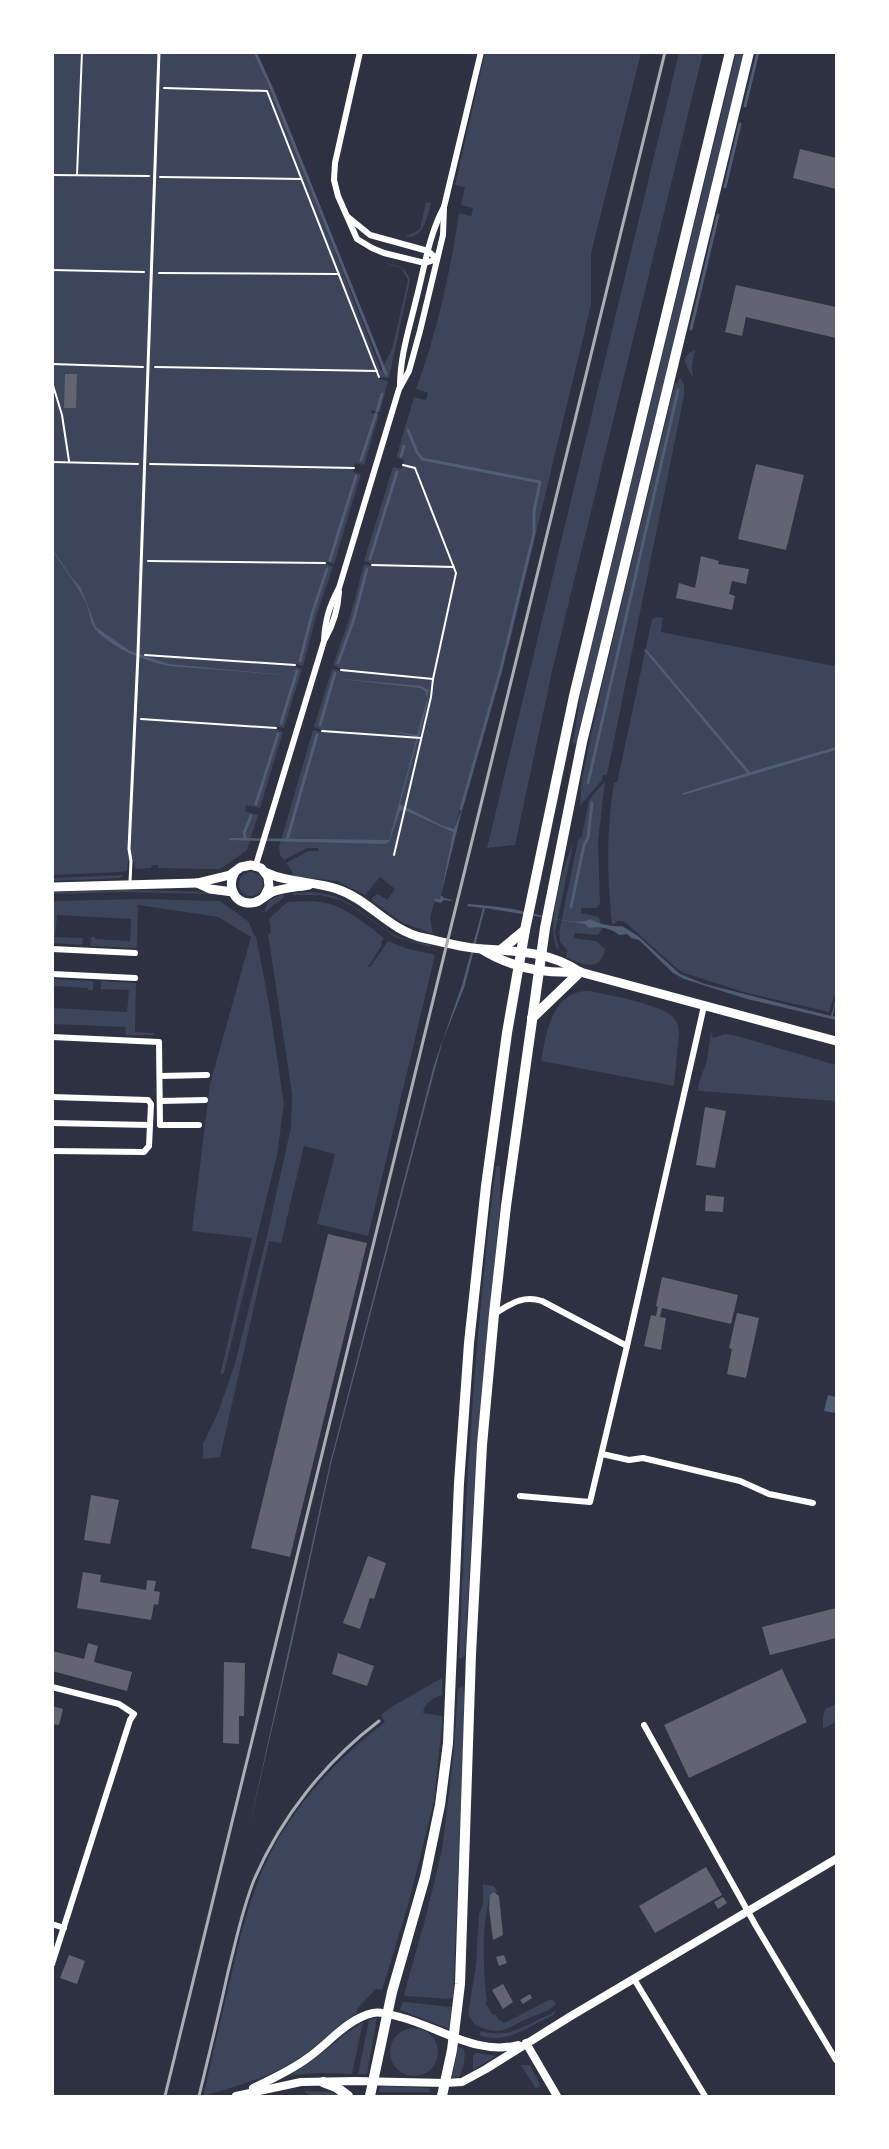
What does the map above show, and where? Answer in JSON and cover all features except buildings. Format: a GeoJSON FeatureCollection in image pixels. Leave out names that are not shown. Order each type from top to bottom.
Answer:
{"type":"FeatureCollection","features":[{"type":"Feature","properties":{"kind":"main road"},"geometry":{"type":"LineString","coordinates":[[370,2097],[393,1986],[425,1877],[435,1830],[448,1743],[459,1483],[471,1332],[486,1186],[507,1033],[521,952],[577,684],[730,52]]}},
{"type":"Feature","properties":{"kind":"main road"},"geometry":{"type":"LineString","coordinates":[[442,2097],[460,1984],[471,1654],[482,1445],[506,1206],[541,956],[582,742],[748,52]]}},
{"type":"Feature","properties":{"kind":"main road"},"geometry":{"type":"LineString","coordinates":[[52,887],[197,883],[230,875],[245,865],[256,865],[276,877],[336,888],[350,895],[388,923],[411,935],[481,949],[502,949],[541,956],[561,961],[580,972],[837,1041]]}},
{"type":"Feature","properties":{"kind":"main road"},"geometry":{"type":"LineString","coordinates":[[237,870],[232,878],[233,892],[245,902],[256,902],[274,891],[312,885]]}},
{"type":"Feature","properties":{"kind":"main road"},"geometry":{"type":"LineString","coordinates":[[264,897],[269,887],[265,872]]}},
{"type":"Feature","properties":{"kind":"main road"},"geometry":{"type":"LineString","coordinates":[[197,883],[210,889],[233,892]]}},
{"type":"Feature","properties":{"kind":"main road"},"geometry":{"type":"LineString","coordinates":[[502,949],[525,930]]}},
{"type":"Feature","properties":{"kind":"main road"},"geometry":{"type":"LineString","coordinates":[[481,949],[495,958],[519,967],[558,973],[580,972]]}},
{"type":"Feature","properties":{"kind":"main road"},"geometry":{"type":"LineString","coordinates":[[532,1018],[580,972]]}},
{"type":"Feature","properties":{"kind":"main road"},"geometry":{"type":"LineString","coordinates":[[323,2082],[336,2087],[348,2097]]}},
{"type":"Feature","properties":{"kind":"street"},"geometry":{"type":"LineString","coordinates":[[360,52],[335,163],[336,188],[345,214],[357,239],[380,252],[425,262],[437,259]]}},
{"type":"Feature","properties":{"kind":"street"},"geometry":{"type":"LineString","coordinates":[[256,865],[324,641],[328,608],[339,588],[400,387],[413,361],[444,226],[444,207],[481,52]]}},
{"type":"Feature","properties":{"kind":"street"},"geometry":{"type":"LineString","coordinates":[[400,387],[402,359],[425,262],[435,224],[444,207]]}},
{"type":"Feature","properties":{"kind":"street"},"geometry":{"type":"LineString","coordinates":[[345,214],[362,231],[370,235],[428,251],[437,259]]}},
{"type":"Feature","properties":{"kind":"street"},"geometry":{"type":"LineString","coordinates":[[52,949],[135,953]]}},
{"type":"Feature","properties":{"kind":"street"},"geometry":{"type":"LineString","coordinates":[[52,974],[135,978]]}},
{"type":"Feature","properties":{"kind":"street"},"geometry":{"type":"LineString","coordinates":[[520,1496],[590,1502],[704,1006]]}},
{"type":"Feature","properties":{"kind":"street"},"geometry":{"type":"LineString","coordinates":[[52,1037],[159,1042],[160,1125],[199,1125]]}},
{"type":"Feature","properties":{"kind":"street"},"geometry":{"type":"LineString","coordinates":[[160,1076],[207,1075]]}},
{"type":"Feature","properties":{"kind":"street"},"geometry":{"type":"LineString","coordinates":[[52,1097],[148,1100],[151,1104],[149,1146],[144,1152],[52,1151]]}},
{"type":"Feature","properties":{"kind":"street"},"geometry":{"type":"LineString","coordinates":[[160,1101],[205,1100]]}},
{"type":"Feature","properties":{"kind":"street"},"geometry":{"type":"LineString","coordinates":[[52,1123],[150,1125]]}},
{"type":"Feature","properties":{"kind":"street"},"geometry":{"type":"LineString","coordinates":[[494,1314],[521,1299],[532,1298],[542,1301],[627,1346]]}},
{"type":"Feature","properties":{"kind":"street"},"geometry":{"type":"LineString","coordinates":[[602,1454],[629,1460],[643,1458],[740,1481],[769,1494],[813,1503]]}},
{"type":"Feature","properties":{"kind":"street"},"geometry":{"type":"LineString","coordinates":[[52,1687],[119,1704],[134,1714],[130,1720],[52,1964]]}},
{"type":"Feature","properties":{"kind":"street"},"geometry":{"type":"LineString","coordinates":[[644,1725],[748,1911],[837,2060]]}},
{"type":"Feature","properties":{"kind":"street"},"geometry":{"type":"LineString","coordinates":[[236,2097],[291,2083],[374,2081],[445,2084],[462,2082],[837,1859]]}},
{"type":"Feature","properties":{"kind":"street"},"geometry":{"type":"LineString","coordinates":[[52,1924],[64,1928]]}},
{"type":"Feature","properties":{"kind":"street"},"geometry":{"type":"LineString","coordinates":[[634,1979],[705,2097]]}},
{"type":"Feature","properties":{"kind":"street"},"geometry":{"type":"LineString","coordinates":[[236,2097],[308,2058],[352,2022],[372,2013],[404,2018],[453,2037],[494,2048],[526,2043]]}},
{"type":"Feature","properties":{"kind":"street"},"geometry":{"type":"LineString","coordinates":[[526,2043],[557,2097]]}},
{"type":"Feature","properties":{"kind":"lane"},"geometry":{"type":"LineString","coordinates":[[130,884],[129,849],[142,561],[159,52]]}},
{"type":"Feature","properties":{"kind":"path"},"geometry":{"type":"LineString","coordinates":[[76,175],[82,52]]}},
{"type":"Feature","properties":{"kind":"path"},"geometry":{"type":"LineString","coordinates":[[158,87],[267,91],[379,377]]}},
{"type":"Feature","properties":{"kind":"path"},"geometry":{"type":"LineString","coordinates":[[52,175],[302,179]]}},
{"type":"Feature","properties":{"kind":"path"},"geometry":{"type":"LineString","coordinates":[[52,270],[339,274]]}},
{"type":"Feature","properties":{"kind":"path"},"geometry":{"type":"LineString","coordinates":[[52,364],[377,371]]}},
{"type":"Feature","properties":{"kind":"path"},"geometry":{"type":"LineString","coordinates":[[52,382],[62,415],[69,462]]}},
{"type":"Feature","properties":{"kind":"path"},"geometry":{"type":"LineString","coordinates":[[52,462],[354,468]]}},
{"type":"Feature","properties":{"kind":"path"},"geometry":{"type":"LineString","coordinates":[[394,855],[431,697],[456,573],[415,468],[403,465]]}},
{"type":"Feature","properties":{"kind":"path"},"geometry":{"type":"LineString","coordinates":[[142,561],[325,563]]}},
{"type":"Feature","properties":{"kind":"path"},"geometry":{"type":"LineString","coordinates":[[372,565],[454,567]]}},
{"type":"Feature","properties":{"kind":"path"},"geometry":{"type":"LineString","coordinates":[[138,654],[295,665]]}},
{"type":"Feature","properties":{"kind":"path"},"geometry":{"type":"LineString","coordinates":[[341,670],[433,679]]}},
{"type":"Feature","properties":{"kind":"path"},"geometry":{"type":"LineString","coordinates":[[135,719],[276,728]]}},
{"type":"Feature","properties":{"kind":"path"},"geometry":{"type":"LineString","coordinates":[[322,731],[421,738]]}},
{"type":"Feature","properties":{"kind":"shaded area"},"geometry":{"type":"Polygon","coordinates":[[[53,53],[255,53],[271,87],[381,371],[392,349],[408,280],[401,268],[382,262],[396,265],[403,269],[410,281],[389,378],[379,377],[379,379],[388,381],[380,412],[371,410],[371,413],[379,415],[364,465],[355,463],[353,472],[361,474],[334,564],[325,563],[333,567],[317,613],[303,666],[296,664],[294,666],[302,669],[284,728],[276,726],[275,729],[283,732],[260,808],[246,805],[245,811],[258,815],[247,850],[219,869],[158,868],[158,865],[135,869],[134,861],[128,861],[127,871],[122,872],[53,875],[53,53]]]}},
{"type":"Feature","properties":{"kind":"shaded area"},"geometry":{"type":"Polygon","coordinates":[[[485,53],[641,53],[591,254],[591,305],[509,645],[500,669],[453,834],[440,899],[435,898],[430,918],[433,934],[403,923],[372,901],[373,897],[378,894],[387,900],[395,889],[380,877],[365,895],[337,881],[293,876],[286,863],[309,851],[318,851],[318,848],[307,848],[284,860],[280,855],[279,847],[313,730],[321,732],[322,730],[314,727],[332,669],[341,671],[342,669],[333,665],[350,617],[364,564],[372,566],[364,561],[393,467],[401,469],[404,460],[396,458],[414,397],[426,400],[428,393],[416,389],[442,302],[459,213],[471,216],[473,208],[461,205],[465,187],[455,185],[485,53]]]}},
{"type":"Feature","properties":{"kind":"shaded area"},"geometry":{"type":"Polygon","coordinates":[[[679,53],[703,53],[553,667],[515,845],[487,848],[679,53]]]}},
{"type":"Feature","properties":{"kind":"shaded area"},"geometry":{"type":"Polygon","coordinates":[[[736,53],[744,53],[578,744],[573,743],[582,685],[736,53]]]}},
{"type":"Feature","properties":{"kind":"shaded area"},"geometry":{"type":"Polygon","coordinates":[[[426,202],[431,203],[421,231],[417,235],[405,237],[420,229],[426,202]]]}},
{"type":"Feature","properties":{"kind":"shaded area"},"geometry":{"type":"Polygon","coordinates":[[[695,350],[692,365],[693,377],[685,358],[695,350]]]}},
{"type":"Feature","properties":{"kind":"shaded area"},"geometry":{"type":"Polygon","coordinates":[[[680,378],[684,384],[684,396],[607,775],[603,775],[602,780],[580,806],[582,778],[602,685],[675,383],[680,378]]]}},
{"type":"Feature","properties":{"kind":"shaded area"},"geometry":{"type":"Polygon","coordinates":[[[52,549],[81,588],[96,627],[130,651],[168,664],[297,676],[169,666],[149,661],[120,648],[95,629],[82,596],[52,549]]]}},
{"type":"Feature","properties":{"kind":"shaded area"},"geometry":{"type":"Polygon","coordinates":[[[663,618],[661,632],[834,666],[836,659],[836,991],[829,1012],[747,993],[684,973],[625,922],[619,921],[612,925],[608,854],[614,783],[617,783],[652,619],[663,618]]]}},
{"type":"Feature","properties":{"kind":"shaded area"},"geometry":{"type":"Polygon","coordinates":[[[646,649],[750,772],[836,747],[836,750],[683,795],[683,793],[747,773],[644,650],[646,649]]]}},
{"type":"Feature","properties":{"kind":"shaded area"},"geometry":{"type":"Polygon","coordinates":[[[332,678],[421,686],[428,690],[427,706],[400,804],[441,825],[454,829],[463,806],[441,895],[451,901],[444,900],[440,903],[434,901],[435,898],[440,899],[453,832],[404,810],[400,811],[389,842],[385,844],[229,840],[229,838],[245,838],[389,840],[417,737],[381,729],[417,735],[427,699],[426,692],[420,688],[332,678]]]}},
{"type":"Feature","properties":{"kind":"shaded area"},"geometry":{"type":"Polygon","coordinates":[[[605,781],[598,842],[600,904],[596,908],[581,908],[581,913],[599,917],[602,929],[598,935],[575,933],[574,938],[596,941],[605,949],[600,961],[590,965],[566,957],[567,950],[560,942],[559,933],[578,840],[582,836],[589,800],[605,781]]]}},
{"type":"Feature","properties":{"kind":"shaded area"},"geometry":{"type":"Polygon","coordinates":[[[573,844],[555,932],[559,951],[553,929],[554,914],[564,867],[573,844]]]}},
{"type":"Feature","properties":{"kind":"shaded area"},"geometry":{"type":"Polygon","coordinates":[[[251,872],[260,875],[263,884],[260,893],[251,896],[242,893],[239,884],[242,875],[251,872]]]}},
{"type":"Feature","properties":{"kind":"shaded area"},"geometry":{"type":"Polygon","coordinates":[[[124,875],[119,878],[53,881],[54,878],[124,875]]]}},
{"type":"Feature","properties":{"kind":"shaded area"},"geometry":{"type":"Polygon","coordinates":[[[120,890],[214,892],[214,894],[123,892],[53,894],[53,892],[120,890]]]}},
{"type":"Feature","properties":{"kind":"shaded area"},"geometry":{"type":"Polygon","coordinates":[[[293,893],[323,893],[345,901],[395,935],[431,945],[430,947],[395,937],[352,906],[337,899],[320,895],[293,895],[293,893]]]}},
{"type":"Feature","properties":{"kind":"shaded area"},"geometry":{"type":"Polygon","coordinates":[[[283,894],[284,897],[264,913],[268,901],[283,894]]]}},
{"type":"Feature","properties":{"kind":"shaded area"},"geometry":{"type":"Polygon","coordinates":[[[143,899],[220,901],[249,922],[256,936],[269,1004],[284,1104],[277,1155],[224,1373],[220,1375],[252,1238],[192,1231],[210,1084],[251,937],[218,917],[138,905],[137,948],[90,946],[91,937],[130,941],[131,919],[57,915],[55,937],[83,938],[82,945],[53,943],[53,901],[143,899]]]}},
{"type":"Feature","properties":{"kind":"shaded area"},"geometry":{"type":"Polygon","coordinates":[[[287,902],[322,902],[341,909],[384,938],[368,967],[388,941],[405,948],[435,955],[368,1236],[317,1224],[335,1154],[304,1146],[281,1243],[269,1241],[220,1457],[203,1459],[203,1444],[217,1415],[234,1367],[291,1127],[292,1094],[268,934],[271,933],[269,919],[287,902]]]}},
{"type":"Feature","properties":{"kind":"shaded area"},"geometry":{"type":"Polygon","coordinates":[[[468,904],[514,909],[562,920],[590,919],[606,925],[622,926],[638,936],[680,974],[705,984],[831,1016],[836,998],[833,1016],[836,1020],[747,999],[684,979],[673,973],[639,940],[627,934],[619,935],[605,928],[589,928],[585,924],[485,908],[464,988],[443,1040],[436,1065],[331,1464],[249,1828],[330,1463],[434,1065],[462,985],[483,908],[467,906],[468,904]]]}},
{"type":"Feature","properties":{"kind":"shaded area"},"geometry":{"type":"Polygon","coordinates":[[[53,979],[93,981],[93,990],[54,986],[54,1008],[127,1012],[129,990],[101,989],[101,981],[136,983],[135,1032],[154,1033],[154,1035],[126,1035],[125,1027],[53,1024],[53,979]]]}},
{"type":"Feature","properties":{"kind":"shaded area"},"geometry":{"type":"Polygon","coordinates":[[[589,991],[645,1004],[666,1012],[674,1018],[679,1033],[674,1086],[541,1061],[549,1026],[559,1005],[567,997],[589,991]]]}},
{"type":"Feature","properties":{"kind":"shaded area"},"geometry":{"type":"Polygon","coordinates":[[[711,1031],[713,1038],[725,1034],[734,1035],[836,1065],[836,1101],[699,1091],[698,1086],[707,1060],[711,1031]]]}},
{"type":"Feature","properties":{"kind":"shaded area"},"geometry":{"type":"Polygon","coordinates":[[[496,1166],[500,1166],[500,1205],[476,1459],[465,1656],[459,1659],[472,1412],[482,1289],[496,1166]]]}},
{"type":"Feature","properties":{"kind":"shaded area"},"geometry":{"type":"Polygon","coordinates":[[[828,1395],[836,1397],[836,1413],[824,1411],[828,1395]]]}},
{"type":"Feature","properties":{"kind":"shaded area"},"geometry":{"type":"Polygon","coordinates":[[[442,1678],[442,1695],[430,1701],[423,1713],[443,1716],[434,1801],[409,1902],[382,1990],[376,1989],[357,2009],[357,2013],[291,2063],[254,2080],[203,2096],[246,1917],[265,1864],[283,1831],[305,1800],[342,1759],[385,1722],[381,1715],[442,1678]]]}},
{"type":"Feature","properties":{"kind":"shaded area"},"geometry":{"type":"Polygon","coordinates":[[[463,1686],[465,1705],[453,1997],[449,1999],[406,1996],[404,1994],[442,1850],[453,1760],[458,1689],[463,1686]]]}},
{"type":"Feature","properties":{"kind":"shaded area"},"geometry":{"type":"Polygon","coordinates":[[[836,1704],[836,1722],[823,1729],[825,1709],[836,1704]]]}},
{"type":"Feature","properties":{"kind":"shaded area"},"geometry":{"type":"Polygon","coordinates":[[[483,1884],[494,1886],[499,1895],[497,1892],[491,1894],[484,1933],[487,2002],[485,2003],[493,2015],[495,2014],[504,2023],[549,2000],[553,2000],[556,2004],[544,2012],[498,2031],[474,2024],[468,2014],[476,1965],[483,1884]]]}},
{"type":"Feature","properties":{"kind":"shaded area"},"geometry":{"type":"Polygon","coordinates":[[[402,2003],[452,2007],[449,2029],[400,2010],[402,2003]]]}},
{"type":"Feature","properties":{"kind":"shaded area"},"geometry":{"type":"Polygon","coordinates":[[[556,2009],[554,2015],[518,2033],[499,2038],[479,2035],[481,2031],[500,2034],[517,2030],[551,2014],[556,2009]]]}},
{"type":"Feature","properties":{"kind":"shaded area"},"geometry":{"type":"Polygon","coordinates":[[[377,2018],[367,2074],[358,2074],[369,2020],[377,2018]]]}},
{"type":"Feature","properties":{"kind":"shaded area"},"geometry":{"type":"Polygon","coordinates":[[[363,2022],[352,2074],[290,2075],[315,2059],[363,2022]]]}},
{"type":"Feature","properties":{"kind":"shaded area"},"geometry":{"type":"Polygon","coordinates":[[[414,2028],[431,2035],[438,2052],[431,2069],[414,2076],[397,2069],[390,2052],[397,2035],[414,2028]]]}},
{"type":"Feature","properties":{"kind":"shaded area"},"geometry":{"type":"Polygon","coordinates":[[[458,2047],[464,2049],[464,2062],[460,2076],[452,2078],[458,2047]]]}},
{"type":"Feature","properties":{"kind":"shaded area"},"geometry":{"type":"Polygon","coordinates":[[[476,2053],[496,2056],[473,2070],[473,2056],[476,2053]]]}},
{"type":"Feature","properties":{"kind":"shaded area"},"geometry":{"type":"Polygon","coordinates":[[[521,2065],[530,2065],[540,2085],[536,2089],[521,2065]]]}},
{"type":"Feature","properties":{"kind":"shaded area"},"geometry":{"type":"Polygon","coordinates":[[[380,2086],[430,2088],[429,2092],[379,2092],[380,2086]]]}},
{"type":"Feature","properties":{"kind":"shaded area"},"geometry":{"type":"Polygon","coordinates":[[[305,2091],[330,2092],[340,2096],[311,2096],[305,2091]]]}},
{"type":"Feature","properties":{"kind":"waterway"},"geometry":{"type":"LineString","coordinates":[[255,52],[386,374]]}},
{"type":"Feature","properties":{"kind":"waterway"},"geometry":{"type":"LineString","coordinates":[[745,106],[758,52]]}},
{"type":"Feature","properties":{"kind":"waterway"},"geometry":{"type":"LineString","coordinates":[[725,187],[740,124]]}},
{"type":"Feature","properties":{"kind":"waterway"},"geometry":{"type":"LineString","coordinates":[[691,329],[718,215]]}},
{"type":"Feature","properties":{"kind":"waterway"},"geometry":{"type":"LineString","coordinates":[[588,783],[678,390]]}},
{"type":"Feature","properties":{"kind":"waterway"},"geometry":{"type":"LineString","coordinates":[[377,411],[382,394]]}},
{"type":"Feature","properties":{"kind":"waterway"},"geometry":{"type":"LineString","coordinates":[[361,460],[376,414]]}},
{"type":"Feature","properties":{"kind":"waterway"},"geometry":{"type":"LineString","coordinates":[[408,430],[422,459],[540,482],[534,511],[534,533],[501,669],[461,809]]}},
{"type":"Feature","properties":{"kind":"waterway"},"geometry":{"type":"LineString","coordinates":[[401,456],[404,446]]}},
{"type":"Feature","properties":{"kind":"waterway"},"geometry":{"type":"LineString","coordinates":[[370,559],[397,472]]}},
{"type":"Feature","properties":{"kind":"waterway"},"geometry":{"type":"LineString","coordinates":[[330,560],[356,476]]}},
{"type":"Feature","properties":{"kind":"waterway"},"geometry":{"type":"LineString","coordinates":[[300,661],[327,569]]}},
{"type":"Feature","properties":{"kind":"waterway"},"geometry":{"type":"LineString","coordinates":[[338,663],[353,622],[367,569]]}},
{"type":"Feature","properties":{"kind":"waterway"},"geometry":{"type":"LineString","coordinates":[[281,723],[297,671]]}},
{"type":"Feature","properties":{"kind":"waterway"},"geometry":{"type":"LineString","coordinates":[[320,725],[335,673]]}},
{"type":"Feature","properties":{"kind":"waterway"},"geometry":{"type":"LineString","coordinates":[[256,804],[278,734]]}},
{"type":"Feature","properties":{"kind":"waterway"},"geometry":{"type":"LineString","coordinates":[[287,840],[317,735]]}},
{"type":"Feature","properties":{"kind":"waterway"},"geometry":{"type":"LineString","coordinates":[[571,907],[584,845],[588,838],[592,803]]}},
{"type":"Feature","properties":{"kind":"waterway"},"geometry":{"type":"LineString","coordinates":[[243,839],[251,816]]}},
{"type":"Feature","properties":{"kind":"railway"},"geometry":{"type":"LineString","coordinates":[[165,2096],[665,52]]}},
{"type":"Feature","properties":{"kind":"railway"},"geometry":{"type":"LineString","coordinates":[[199,2096],[243,1914],[254,1880],[265,1857],[277,1834],[306,1792],[340,1754],[379,1721]]}}]}
